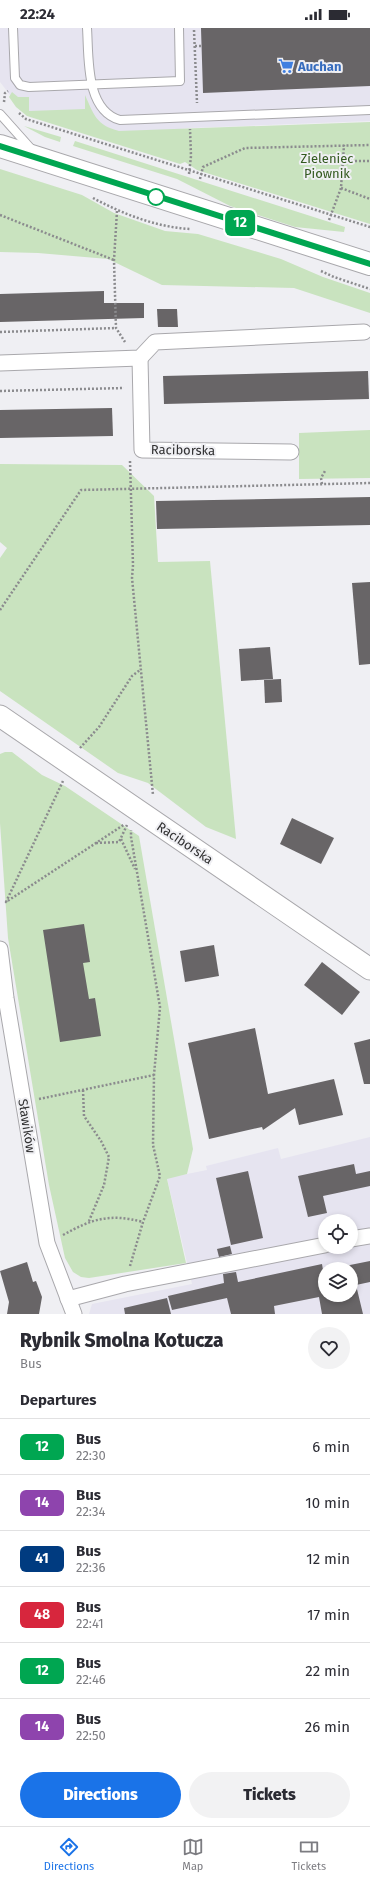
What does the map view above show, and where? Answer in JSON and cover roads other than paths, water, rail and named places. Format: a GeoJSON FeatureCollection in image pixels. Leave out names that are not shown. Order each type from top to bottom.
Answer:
{"type":"FeatureCollection","features":[{"type":"Feature","properties":{"kind":"main road"},"geometry":{"type":"LineString","coordinates":[[0,146],[370,264]]}},
{"type":"Feature","properties":{"kind":"street"},"geometry":{"type":"LineString","coordinates":[[0,362],[140,358],[155,342],[364,332]]}},
{"type":"Feature","properties":{"kind":"street","name":"Raciborska"},"geometry":{"type":"LineString","coordinates":[[140,358],[142,450],[291,452]]}},
{"type":"Feature","properties":{"kind":"street","name":"Raciborska"},"geometry":{"type":"LineString","coordinates":[[0,716],[65,772],[366,962]]}},
{"type":"Feature","properties":{"kind":"street","name":"Sławików"},"geometry":{"type":"LineString","coordinates":[[0,949],[1,968],[47,1243],[74,1314]]}},
{"type":"Feature","properties":{"kind":"street"},"geometry":{"type":"LineString","coordinates":[[358,1238],[370,1236]]}},
{"type":"Feature","properties":{"kind":"street"},"geometry":{"type":"LineString","coordinates":[[68,1299],[125,1284],[318,1246]]}},
{"type":"Feature","properties":{"kind":"lane"},"geometry":{"type":"LineString","coordinates":[[13,28],[14,78],[20,85],[29,87],[180,81],[179,28]]}},
{"type":"Feature","properties":{"kind":"lane"},"geometry":{"type":"LineString","coordinates":[[87,28],[89,74],[102,110],[110,116],[120,120],[370,110]]}},
{"type":"Feature","properties":{"kind":"lane"},"geometry":{"type":"LineString","coordinates":[[0,114],[39,159]]}},
{"type":"Feature","properties":{"kind":"lane"},"geometry":{"type":"LineString","coordinates":[[347,257],[370,274]]}},
{"type":"Feature","properties":{"kind":"place","name":"Auchan"},"geometry":{"type":"Point","coordinates":[286,66]}},
{"type":"Feature","properties":{"kind":"park label","name":"Zieleniec Piownik"},"geometry":{"type":"Point","coordinates":[327,166]}}]}
